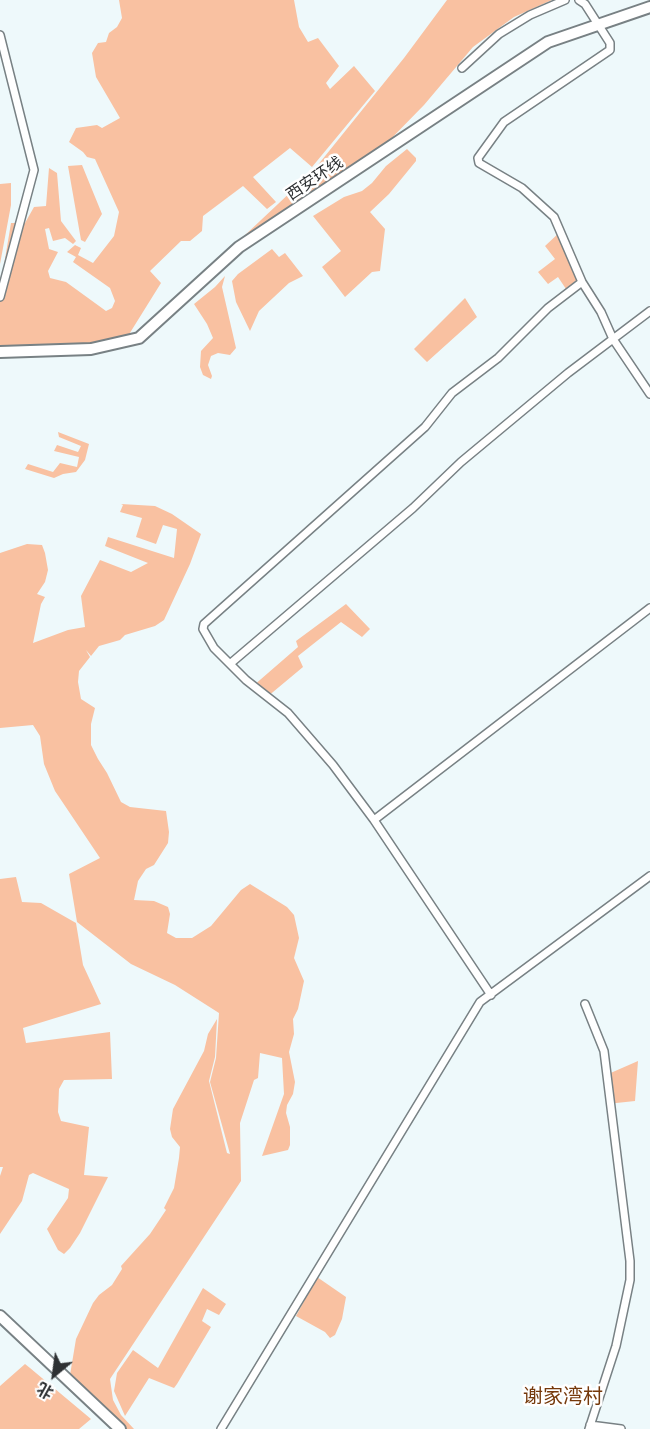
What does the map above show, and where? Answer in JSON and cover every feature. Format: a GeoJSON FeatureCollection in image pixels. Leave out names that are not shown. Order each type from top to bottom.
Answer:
{"type":"FeatureCollection","features":[{"type":"Feature","properties":{"kind":"main road","name":"西安环线"},"geometry":{"type":"LineString","coordinates":[[0,352],[91,349],[140,338],[239,247],[548,42],[650,7]]}},
{"type":"Feature","properties":{"kind":"main road"},"geometry":{"type":"LineString","coordinates":[[0,1316],[120,1429]]}},
{"type":"Feature","properties":{"kind":"street"},"geometry":{"type":"LineString","coordinates":[[462,68],[500,34],[530,15],[566,0]]}},
{"type":"Feature","properties":{"kind":"street"},"geometry":{"type":"LineString","coordinates":[[579,0],[585,4],[610,44],[610,50],[504,122],[478,158],[479,163],[522,188],[554,217],[582,282],[601,312],[613,339],[650,394]]}},
{"type":"Feature","properties":{"kind":"street"},"geometry":{"type":"LineString","coordinates":[[0,35],[34,170],[0,297]]}},
{"type":"Feature","properties":{"kind":"street"},"geometry":{"type":"LineString","coordinates":[[491,995],[374,820],[333,765],[288,713],[246,680],[214,648],[203,629],[204,624],[425,427],[452,393],[498,357],[548,308],[582,282]]}},
{"type":"Feature","properties":{"kind":"street"},"geometry":{"type":"LineString","coordinates":[[231,663],[413,508],[461,462],[568,374],[650,311]]}},
{"type":"Feature","properties":{"kind":"street"},"geometry":{"type":"LineString","coordinates":[[374,820],[650,608]]}},
{"type":"Feature","properties":{"kind":"street"},"geometry":{"type":"LineString","coordinates":[[221,1429],[480,1002],[650,876]]}},
{"type":"Feature","properties":{"kind":"street"},"geometry":{"type":"LineString","coordinates":[[585,1004],[604,1051],[630,1261],[630,1280],[615,1346],[590,1427],[621,1429]]}},
{"type":"Feature","properties":{"kind":"shaded area"},"geometry":{"type":"Polygon","coordinates":[[[119,0],[294,0],[299,27],[308,42],[318,38],[339,66],[326,83],[330,89],[354,66],[375,91],[312,167],[290,148],[253,177],[276,202],[267,209],[243,186],[203,216],[202,231],[190,241],[181,241],[150,271],[161,283],[128,336],[106,342],[0,348],[0,289],[11,223],[25,223],[34,207],[46,206],[49,168],[57,173],[61,221],[76,241],[73,244],[65,238],[53,241],[49,228],[45,229],[49,249],[58,252],[48,271],[50,278],[66,282],[106,311],[112,308],[115,301],[110,288],[73,262],[76,257],[67,252],[75,245],[81,248],[78,255],[93,263],[114,236],[119,212],[95,159],[87,157],[69,142],[76,128],[97,125],[102,128],[120,118],[96,77],[92,53],[98,43],[106,42],[109,33],[117,27],[122,18],[119,0]]]}},
{"type":"Feature","properties":{"kind":"shaded area"},"geometry":{"type":"Polygon","coordinates":[[[447,0],[552,0],[514,17],[473,47],[424,105],[381,149],[208,270],[313,171],[404,58],[447,0]]]}},
{"type":"Feature","properties":{"kind":"shaded area"},"geometry":{"type":"Polygon","coordinates":[[[407,149],[416,161],[389,194],[370,212],[385,229],[380,271],[372,272],[345,297],[322,267],[341,251],[313,216],[344,197],[362,191],[386,166],[407,149]]]}},
{"type":"Feature","properties":{"kind":"shaded area"},"geometry":{"type":"Polygon","coordinates":[[[82,165],[102,214],[85,242],[81,240],[68,166],[82,165]]]}},
{"type":"Feature","properties":{"kind":"shaded area"},"geometry":{"type":"Polygon","coordinates":[[[11,183],[11,205],[0,264],[0,184],[11,183]]]}},
{"type":"Feature","properties":{"kind":"shaded area"},"geometry":{"type":"Polygon","coordinates":[[[560,232],[580,277],[566,289],[558,277],[548,284],[538,272],[555,259],[545,246],[560,232]]]}},
{"type":"Feature","properties":{"kind":"shaded area"},"geometry":{"type":"Polygon","coordinates":[[[272,249],[279,257],[285,253],[303,276],[289,283],[259,311],[250,331],[236,302],[232,281],[272,249]]]}},
{"type":"Feature","properties":{"kind":"shaded area"},"geometry":{"type":"Polygon","coordinates":[[[225,276],[222,287],[236,348],[230,355],[218,353],[211,356],[208,365],[211,379],[203,375],[200,367],[201,351],[213,338],[194,304],[225,276]]]}},
{"type":"Feature","properties":{"kind":"shaded area"},"geometry":{"type":"Polygon","coordinates":[[[465,298],[477,317],[427,362],[414,349],[465,298]]]}},
{"type":"Feature","properties":{"kind":"shaded area"},"geometry":{"type":"Polygon","coordinates":[[[58,432],[89,444],[85,460],[76,472],[54,478],[25,469],[28,464],[53,472],[60,463],[77,467],[79,457],[54,451],[57,445],[78,452],[81,446],[59,437],[58,432]]]}},
{"type":"Feature","properties":{"kind":"shaded area"},"geometry":{"type":"Polygon","coordinates":[[[121,504],[155,506],[172,514],[201,534],[164,620],[155,626],[125,635],[120,640],[99,646],[91,656],[86,650],[90,657],[79,671],[81,699],[95,708],[91,724],[91,745],[121,802],[130,807],[166,811],[168,843],[154,865],[146,869],[138,881],[134,900],[154,901],[168,907],[170,914],[167,933],[176,938],[192,938],[211,926],[241,890],[250,884],[287,907],[294,915],[299,938],[294,958],[304,981],[298,1009],[293,1019],[294,1034],[289,1052],[295,1082],[286,1113],[290,1127],[290,1145],[288,1150],[262,1156],[284,1094],[282,1058],[260,1053],[258,1078],[254,1080],[240,1123],[241,1181],[110,1379],[113,1400],[121,1415],[134,1429],[125,1429],[69,1381],[76,1339],[93,1303],[112,1285],[122,1269],[121,1266],[150,1234],[166,1210],[164,1208],[174,1188],[180,1147],[172,1137],[170,1129],[173,1109],[204,1051],[208,1034],[217,1019],[215,1057],[209,1081],[227,1153],[230,1154],[210,1082],[216,1058],[219,1013],[175,985],[131,964],[77,922],[69,874],[100,858],[55,791],[44,764],[40,736],[33,725],[0,728],[0,553],[27,544],[42,545],[45,553],[48,570],[45,582],[37,594],[45,597],[41,604],[33,643],[68,630],[85,627],[81,596],[100,560],[131,572],[148,563],[105,546],[108,537],[174,558],[177,529],[163,525],[156,544],[136,537],[142,518],[120,512],[123,505],[121,504]]]}},
{"type":"Feature","properties":{"kind":"shaded area"},"geometry":{"type":"Polygon","coordinates":[[[346,604],[370,629],[362,637],[341,622],[298,656],[303,667],[267,697],[253,686],[298,647],[296,641],[346,604]]]}},
{"type":"Feature","properties":{"kind":"shaded area"},"geometry":{"type":"Polygon","coordinates":[[[16,877],[22,902],[41,903],[76,923],[83,965],[101,1004],[23,1028],[26,1043],[110,1032],[112,1079],[64,1080],[59,1089],[58,1112],[61,1121],[89,1127],[84,1175],[108,1177],[80,1233],[64,1254],[58,1250],[47,1229],[68,1198],[69,1189],[33,1173],[29,1175],[22,1201],[0,1234],[0,1176],[3,1167],[0,1167],[0,879],[16,877]]]}},
{"type":"Feature","properties":{"kind":"shaded area"},"geometry":{"type":"Polygon","coordinates":[[[638,1061],[635,1101],[607,1104],[606,1075],[638,1061]]]}},
{"type":"Feature","properties":{"kind":"shaded area"},"geometry":{"type":"Polygon","coordinates":[[[317,1277],[346,1297],[342,1319],[335,1335],[330,1338],[325,1332],[296,1316],[317,1277]]]}},
{"type":"Feature","properties":{"kind":"shaded area"},"geometry":{"type":"Polygon","coordinates":[[[203,1288],[226,1304],[219,1315],[207,1309],[202,1321],[211,1327],[174,1388],[149,1378],[125,1416],[114,1391],[117,1373],[133,1350],[158,1368],[203,1288]]]}},
{"type":"Feature","properties":{"kind":"shaded area"},"geometry":{"type":"Polygon","coordinates":[[[25,1364],[91,1419],[79,1429],[0,1429],[0,1386],[25,1364]]]}},
{"type":"Feature","properties":{"kind":"district","name":"谢家湾村"},"geometry":{"type":"Point","coordinates":[563,1397]}}]}
